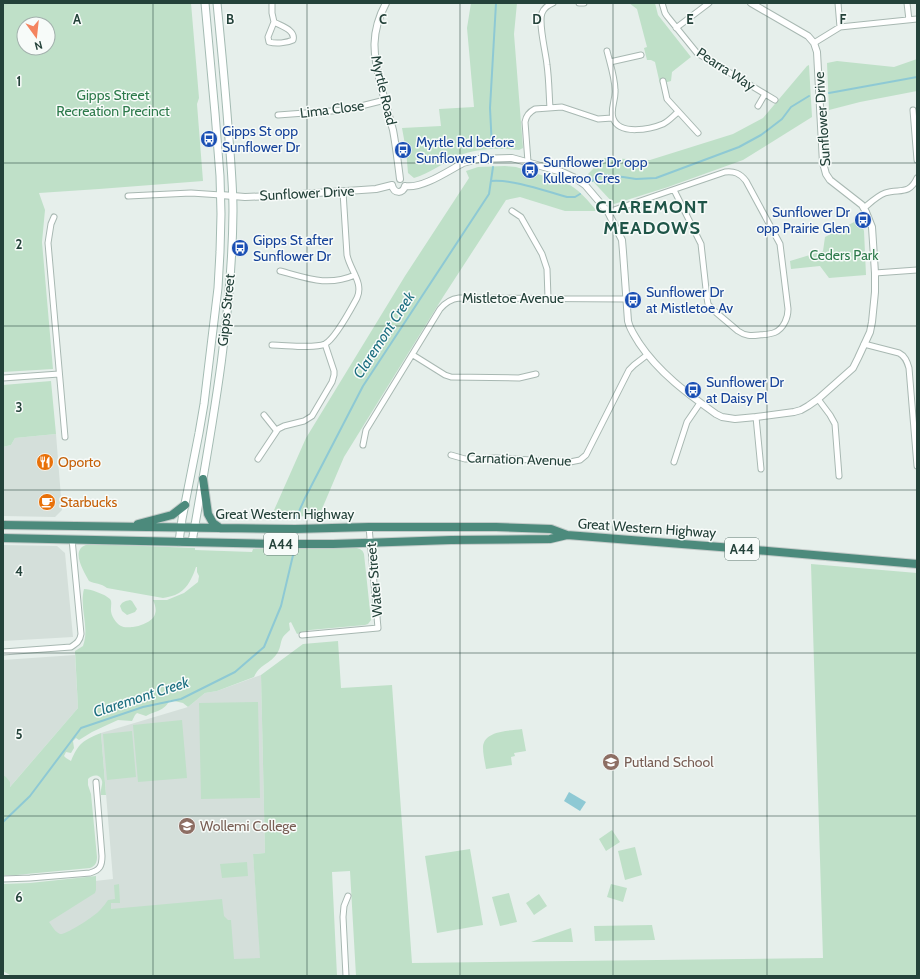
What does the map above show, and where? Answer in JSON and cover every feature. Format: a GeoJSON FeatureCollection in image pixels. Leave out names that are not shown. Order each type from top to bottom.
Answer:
{"type":"FeatureCollection","features":[{"type":"Feature","properties":{"kind":"highway"},"geometry":{"type":"LineString","coordinates":[[203,479],[208,514],[213,523],[220,528]]}},
{"type":"Feature","properties":{"kind":"highway"},"geometry":{"type":"LineString","coordinates":[[129,527],[172,515],[185,505]]}},
{"type":"Feature","properties":{"kind":"highway","name":"Great Western Highway"},"geometry":{"type":"LineString","coordinates":[[3,525],[295,529],[369,527],[496,527],[551,529],[567,535],[917,564]]}},
{"type":"Feature","properties":{"kind":"highway","name":"Great Western Highway"},"geometry":{"type":"LineString","coordinates":[[3,538],[270,544],[550,539],[567,535]]}},
{"type":"Feature","properties":{"kind":"main road","name":"Gipps Street"},"geometry":{"type":"LineString","coordinates":[[179,542],[199,434],[218,281],[221,195],[205,3]]}},
{"type":"Feature","properties":{"kind":"main road","name":"Gipps Street"},"geometry":{"type":"LineString","coordinates":[[192,542],[216,400],[230,288],[232,250],[233,196],[217,3]]}},
{"type":"Feature","properties":{"kind":"street"},"geometry":{"type":"LineString","coordinates":[[272,3],[274,22],[268,37],[269,42],[272,43],[293,40],[294,36],[292,33],[274,22]]}},
{"type":"Feature","properties":{"kind":"street","name":"Myrtle Road"},"geometry":{"type":"LineString","coordinates":[[386,3],[377,25],[374,47],[376,65],[395,143],[400,179]]}},
{"type":"Feature","properties":{"kind":"street"},"geometry":{"type":"LineString","coordinates":[[550,108],[547,65],[541,16],[544,9],[549,4],[553,3]]}},
{"type":"Feature","properties":{"kind":"street"},"geometry":{"type":"LineString","coordinates":[[579,3],[584,3]]}},
{"type":"Feature","properties":{"kind":"street","name":"Pearra Way"},"geometry":{"type":"LineString","coordinates":[[662,3],[665,12],[676,28],[697,53],[775,100]]}},
{"type":"Feature","properties":{"kind":"street"},"geometry":{"type":"LineString","coordinates":[[676,28],[709,3]]}},
{"type":"Feature","properties":{"kind":"street"},"geometry":{"type":"LineString","coordinates":[[752,3],[808,36],[814,43],[840,27],[917,19]]}},
{"type":"Feature","properties":{"kind":"street"},"geometry":{"type":"LineString","coordinates":[[838,3],[840,27]]}},
{"type":"Feature","properties":{"kind":"street"},"geometry":{"type":"LineString","coordinates":[[907,3],[909,20]]}},
{"type":"Feature","properties":{"kind":"street","name":"Sunflower Drive"},"geometry":{"type":"LineString","coordinates":[[406,186],[421,185],[463,163],[478,159],[507,157],[569,175],[579,180],[589,189],[608,212],[622,243],[630,328],[648,355],[682,389],[722,418],[735,419],[756,417],[801,410],[818,399],[853,368],[871,328],[875,292],[872,227],[864,208],[830,180],[823,166],[817,52],[814,43]]}},
{"type":"Feature","properties":{"kind":"street"},"geometry":{"type":"LineString","coordinates":[[607,50],[615,90],[612,108],[612,118],[615,122],[622,127],[631,130],[640,130],[665,123],[678,112]]}},
{"type":"Feature","properties":{"kind":"street"},"geometry":{"type":"LineString","coordinates":[[610,62],[640,55]]}},
{"type":"Feature","properties":{"kind":"street"},"geometry":{"type":"LineString","coordinates":[[663,81],[667,99],[698,133]]}},
{"type":"Feature","properties":{"kind":"street","name":"Pearra Way"},"geometry":{"type":"LineString","coordinates":[[758,106],[765,94]]}},
{"type":"Feature","properties":{"kind":"street","name":"Lima Close"},"geometry":{"type":"LineString","coordinates":[[278,114],[345,110],[385,100]]}},
{"type":"Feature","properties":{"kind":"street"},"geometry":{"type":"LineString","coordinates":[[528,162],[525,125],[529,114],[535,110],[564,108],[601,119],[612,118]]}},
{"type":"Feature","properties":{"kind":"street"},"geometry":{"type":"LineString","coordinates":[[913,110],[917,160]]}},
{"type":"Feature","properties":{"kind":"street"},"geometry":{"type":"LineString","coordinates":[[608,212],[727,172],[737,173],[744,179],[778,239],[780,246],[788,310],[783,326],[778,331],[771,334],[752,336],[743,335],[710,306],[707,298],[701,244],[674,190]]}},
{"type":"Feature","properties":{"kind":"street"},"geometry":{"type":"LineString","coordinates":[[864,208],[886,193],[909,189],[917,178]]}},
{"type":"Feature","properties":{"kind":"street"},"geometry":{"type":"LineString","coordinates":[[400,179],[405,182],[406,186],[404,190],[397,192],[394,190],[392,185],[394,180],[400,179]]}},
{"type":"Feature","properties":{"kind":"street","name":"Sunflower Drive"},"geometry":{"type":"LineString","coordinates":[[221,195],[245,197],[343,192],[376,189],[392,185]]}},
{"type":"Feature","properties":{"kind":"street"},"geometry":{"type":"LineString","coordinates":[[272,345],[317,346],[325,344],[334,336],[357,298],[359,286],[347,255],[343,192]]}},
{"type":"Feature","properties":{"kind":"street"},"geometry":{"type":"LineString","coordinates":[[128,196],[191,193],[221,195]]}},
{"type":"Feature","properties":{"kind":"street"},"geometry":{"type":"LineString","coordinates":[[512,211],[521,217],[542,254],[547,269],[548,298]]}},
{"type":"Feature","properties":{"kind":"street"},"geometry":{"type":"LineString","coordinates":[[54,218],[51,224],[48,243],[65,437]]}},
{"type":"Feature","properties":{"kind":"street"},"geometry":{"type":"LineString","coordinates":[[875,273],[917,270]]}},
{"type":"Feature","properties":{"kind":"street"},"geometry":{"type":"LineString","coordinates":[[280,271],[318,281],[343,280],[355,276]]}},
{"type":"Feature","properties":{"kind":"street","name":"Mistletoe Avenue"},"geometry":{"type":"LineString","coordinates":[[362,445],[366,430],[440,309],[446,303],[459,298],[627,299]]}},
{"type":"Feature","properties":{"kind":"street"},"geometry":{"type":"LineString","coordinates":[[258,459],[276,430],[284,426],[302,422],[314,413],[332,382],[334,375],[325,344]]}},
{"type":"Feature","properties":{"kind":"street"},"geometry":{"type":"LineString","coordinates":[[864,344],[899,353],[907,361],[909,368],[917,466]]}},
{"type":"Feature","properties":{"kind":"street"},"geometry":{"type":"LineString","coordinates":[[413,355],[445,375],[453,377],[519,378],[536,374]]}},
{"type":"Feature","properties":{"kind":"street","name":"Carnation Avenue"},"geometry":{"type":"LineString","coordinates":[[451,455],[465,459],[496,458],[570,462],[580,460],[586,455],[629,370],[648,355]]}},
{"type":"Feature","properties":{"kind":"street"},"geometry":{"type":"LineString","coordinates":[[3,378],[59,374]]}},
{"type":"Feature","properties":{"kind":"street"},"geometry":{"type":"LineString","coordinates":[[818,399],[835,424],[839,476]]}},
{"type":"Feature","properties":{"kind":"street"},"geometry":{"type":"LineString","coordinates":[[674,462],[687,422],[700,403]]}},
{"type":"Feature","properties":{"kind":"street"},"geometry":{"type":"LineString","coordinates":[[264,414],[276,430]]}},
{"type":"Feature","properties":{"kind":"street"},"geometry":{"type":"LineString","coordinates":[[756,417],[761,469]]}},
{"type":"Feature","properties":{"kind":"street","name":"Water Street"},"geometry":{"type":"LineString","coordinates":[[302,634],[378,628],[369,527]]}},
{"type":"Feature","properties":{"kind":"street"},"geometry":{"type":"LineString","coordinates":[[3,652],[66,648],[77,644],[81,634],[72,539]]}},
{"type":"Feature","properties":{"kind":"street"},"geometry":{"type":"LineString","coordinates":[[3,879],[90,873],[100,868],[102,864],[102,856],[96,782]]}},
{"type":"Feature","properties":{"kind":"street"},"geometry":{"type":"LineString","coordinates":[[346,976],[343,917],[344,906],[348,896]]}},
{"type":"Feature","properties":{"kind":"shaded area"},"geometry":{"type":"Polygon","coordinates":[[[56,434],[62,510],[55,517],[3,516],[3,447],[11,445],[15,438],[56,434]]]}},
{"type":"Feature","properties":{"kind":"shaded area"},"geometry":{"type":"Polygon","coordinates":[[[3,545],[57,546],[65,553],[73,637],[3,641],[3,545]]]}},
{"type":"Feature","properties":{"kind":"shaded area"},"geometry":{"type":"Polygon","coordinates":[[[75,655],[78,708],[3,795],[3,660],[75,655]]]}},
{"type":"Feature","properties":{"kind":"shaded area","name":"Wollemi College"},"geometry":{"type":"Polygon","coordinates":[[[261,675],[265,853],[253,854],[262,976],[12,976],[3,971],[31,888],[113,879],[101,733],[188,707],[205,693],[217,691],[261,675]]]}},
{"type":"Feature","properties":{"kind":"green space","name":"Gipps Street Recreation Precinct"},"geometry":{"type":"Polygon","coordinates":[[[3,3],[191,3],[199,98],[197,104],[203,181],[39,193],[45,210],[42,242],[53,369],[3,372],[3,3]]]}},
{"type":"Feature","properties":{"kind":"green space"},"geometry":{"type":"Polygon","coordinates":[[[471,3],[517,3],[514,34],[523,148],[519,150],[488,149],[472,151],[458,156],[414,178],[408,173],[402,128],[441,126],[439,109],[474,107],[467,28],[471,3]]]}},
{"type":"Feature","properties":{"kind":"green space"},"geometry":{"type":"Polygon","coordinates":[[[629,3],[655,3],[658,15],[691,57],[672,72],[671,81],[660,84],[655,62],[647,60],[644,48],[647,47],[637,9],[629,3]]]}},
{"type":"Feature","properties":{"kind":"green space"},"geometry":{"type":"Polygon","coordinates":[[[917,59],[917,91],[860,102],[829,110],[827,63],[837,61],[894,67],[917,59]]]}},
{"type":"Feature","properties":{"kind":"green space"},"geometry":{"type":"Polygon","coordinates":[[[809,65],[812,117],[743,160],[668,187],[614,204],[587,175],[604,158],[650,160],[733,134],[763,118],[809,65]]]}},
{"type":"Feature","properties":{"kind":"green space"},"geometry":{"type":"Polygon","coordinates":[[[478,167],[516,167],[566,183],[587,199],[597,211],[565,211],[520,197],[506,200],[443,297],[344,457],[319,516],[271,517],[306,438],[405,276],[469,178],[466,171],[478,167]]]}},
{"type":"Feature","properties":{"kind":"green space","name":"Ceders Park"},"geometry":{"type":"Polygon","coordinates":[[[860,219],[864,231],[866,275],[829,278],[820,266],[791,269],[790,261],[823,251],[825,237],[860,219]]]}},
{"type":"Feature","properties":{"kind":"green space"},"geometry":{"type":"Polygon","coordinates":[[[51,381],[56,434],[15,438],[11,445],[3,447],[3,385],[51,381]]]}},
{"type":"Feature","properties":{"kind":"green space"},"geometry":{"type":"Polygon","coordinates":[[[89,544],[195,548],[195,550],[252,552],[253,549],[357,548],[364,554],[371,620],[365,625],[310,630],[297,634],[291,622],[289,623],[290,630],[283,637],[278,653],[259,669],[254,677],[217,691],[205,693],[188,707],[183,703],[170,700],[162,709],[146,716],[137,713],[132,721],[118,720],[79,740],[76,738],[73,741],[74,748],[71,753],[66,752],[64,756],[71,761],[76,750],[85,740],[101,733],[106,795],[101,795],[102,782],[100,777],[92,776],[88,779],[91,794],[97,861],[90,868],[3,875],[3,775],[10,782],[10,787],[78,708],[75,651],[83,646],[85,639],[83,603],[84,589],[97,592],[108,597],[111,601],[112,616],[115,621],[124,627],[133,627],[144,624],[153,618],[156,609],[153,600],[167,600],[184,593],[198,582],[199,576],[196,567],[188,585],[182,591],[169,597],[163,598],[107,588],[89,581],[81,566],[79,560],[80,550],[83,546],[89,544]]]}},
{"type":"Feature","properties":{"kind":"green space"},"geometry":{"type":"Polygon","coordinates":[[[811,564],[917,573],[917,976],[356,976],[350,871],[332,872],[337,976],[12,976],[3,971],[3,884],[30,883],[96,876],[95,893],[49,922],[58,933],[63,934],[76,927],[97,913],[108,900],[115,899],[114,885],[119,884],[120,903],[111,903],[111,909],[222,899],[224,916],[228,920],[231,920],[234,959],[260,958],[253,854],[265,853],[261,675],[303,644],[338,641],[341,688],[392,685],[412,963],[823,958],[811,564]]]}},
{"type":"Feature","properties":{"kind":"green space"},"geometry":{"type":"Polygon","coordinates":[[[130,600],[137,609],[135,612],[127,615],[122,611],[120,606],[124,602],[130,600]]]}},
{"type":"Feature","properties":{"kind":"green space"},"geometry":{"type":"Polygon","coordinates":[[[258,702],[260,798],[201,799],[199,703],[258,702]]]}},
{"type":"Feature","properties":{"kind":"green space"},"geometry":{"type":"Polygon","coordinates":[[[182,720],[187,778],[138,782],[133,725],[182,720]]]}},
{"type":"Feature","properties":{"kind":"green space"},"geometry":{"type":"Polygon","coordinates":[[[522,729],[526,751],[514,753],[515,756],[511,757],[512,765],[486,769],[483,747],[484,741],[488,737],[498,732],[522,729]]]}},
{"type":"Feature","properties":{"kind":"green space"},"geometry":{"type":"Polygon","coordinates":[[[132,731],[136,777],[107,780],[103,734],[132,731]]]}},
{"type":"Feature","properties":{"kind":"green space"},"geometry":{"type":"Polygon","coordinates":[[[612,830],[620,842],[606,851],[599,839],[612,830]]]}},
{"type":"Feature","properties":{"kind":"green space"},"geometry":{"type":"Polygon","coordinates":[[[635,847],[642,875],[625,880],[618,851],[635,847]]]}},
{"type":"Feature","properties":{"kind":"green space"},"geometry":{"type":"Polygon","coordinates":[[[470,849],[483,925],[437,933],[425,856],[470,849]]]}},
{"type":"Feature","properties":{"kind":"green space"},"geometry":{"type":"Polygon","coordinates":[[[247,862],[248,876],[222,878],[220,864],[247,862]]]}},
{"type":"Feature","properties":{"kind":"green space"},"geometry":{"type":"Polygon","coordinates":[[[611,884],[627,888],[623,902],[607,897],[611,884]]]}},
{"type":"Feature","properties":{"kind":"green space"},"geometry":{"type":"Polygon","coordinates":[[[509,893],[517,922],[500,926],[492,897],[509,893]]]}},
{"type":"Feature","properties":{"kind":"green space"},"geometry":{"type":"Polygon","coordinates":[[[539,894],[547,906],[534,915],[526,903],[539,894]]]}},
{"type":"Feature","properties":{"kind":"green space"},"geometry":{"type":"Polygon","coordinates":[[[652,925],[655,940],[595,941],[594,926],[652,925]]]}},
{"type":"Feature","properties":{"kind":"green space"},"geometry":{"type":"Polygon","coordinates":[[[571,928],[573,942],[531,942],[571,928]]]}},
{"type":"Feature","properties":{"kind":"water"},"geometry":{"type":"Polygon","coordinates":[[[569,792],[586,802],[580,811],[564,801],[569,792]]]}},
{"type":"Feature","properties":{"kind":"waterway","name":"Claremont Creek"},"geometry":{"type":"LineString","coordinates":[[492,148],[490,108],[496,3]]}},
{"type":"Feature","properties":{"kind":"waterway"},"geometry":{"type":"LineString","coordinates":[[829,93],[917,77]]}},
{"type":"Feature","properties":{"kind":"waterway"},"geometry":{"type":"LineString","coordinates":[[592,181],[596,177],[602,175],[636,179],[656,178],[739,147],[761,135],[782,119],[791,107],[809,96]]}},
{"type":"Feature","properties":{"kind":"waterway","name":"Claremont Creek"},"geometry":{"type":"LineString","coordinates":[[296,518],[363,386],[489,194],[493,167]]}},
{"type":"Feature","properties":{"kind":"waterway"},"geometry":{"type":"LineString","coordinates":[[491,181],[519,184],[567,197],[575,197],[580,194]]}},
{"type":"Feature","properties":{"kind":"waterway","name":"Claremont Creek"},"geometry":{"type":"LineString","coordinates":[[3,822],[30,796],[81,728],[143,707],[181,699],[235,672],[264,647],[281,606],[294,551]]}},
{"type":"Feature","properties":{"kind":"place","name":"Gipps St opp Sunflower Dr"},"geometry":{"type":"Point","coordinates":[209,139]}},
{"type":"Feature","properties":{"kind":"place","name":"Myrtle Rd before Sunflower Dr"},"geometry":{"type":"Point","coordinates":[403,150]}},
{"type":"Feature","properties":{"kind":"place","name":"Sunflower Dr opp Kulleroo Cres"},"geometry":{"type":"Point","coordinates":[530,170]}},
{"type":"Feature","properties":{"kind":"place","name":"Sunflower Dr opp Prairie Glen"},"geometry":{"type":"Point","coordinates":[863,220]}},
{"type":"Feature","properties":{"kind":"place","name":"Gipps St after Sunflower Dr"},"geometry":{"type":"Point","coordinates":[240,248]}},
{"type":"Feature","properties":{"kind":"place","name":"Sunflower Dr at Mistletoe Av"},"geometry":{"type":"Point","coordinates":[633,300]}},
{"type":"Feature","properties":{"kind":"place","name":"Sunflower Dr at Daisy Pl"},"geometry":{"type":"Point","coordinates":[693,390]}},
{"type":"Feature","properties":{"kind":"place","name":"Oporto"},"geometry":{"type":"Point","coordinates":[45,462]}},
{"type":"Feature","properties":{"kind":"place","name":"Starbucks"},"geometry":{"type":"Point","coordinates":[47,502]}},
{"type":"Feature","properties":{"kind":"place","name":"Putland School"},"geometry":{"type":"Point","coordinates":[611,762]}},
{"type":"Feature","properties":{"kind":"place","name":"Wollemi College"},"geometry":{"type":"Point","coordinates":[187,826]}},
{"type":"Feature","properties":{"kind":"district","name":"CLAREMONT MEADOWS"},"geometry":{"type":"Point","coordinates":[652,217]}}]}
